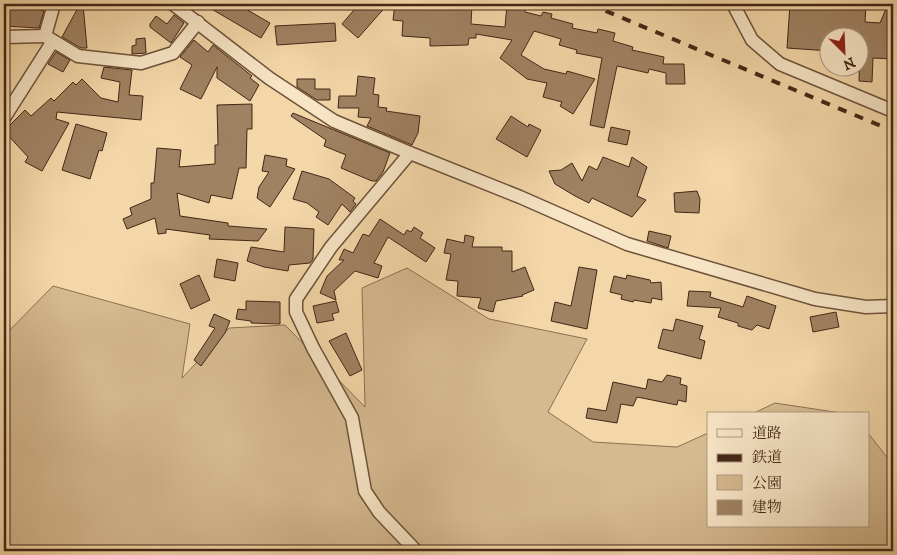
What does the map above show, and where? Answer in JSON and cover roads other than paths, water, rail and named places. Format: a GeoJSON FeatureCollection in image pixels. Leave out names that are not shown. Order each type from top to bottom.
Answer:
{"type":"FeatureCollection","features":[{"type":"Feature","properties":{"kind":"street"},"geometry":{"type":"LineString","coordinates":[[4,118],[49,38],[54,4]]}},
{"type":"Feature","properties":{"kind":"street"},"geometry":{"type":"LineString","coordinates":[[173,4],[269,78],[334,121],[410,153],[520,197],[627,244],[815,299],[866,306],[893,306]]}},
{"type":"Feature","properties":{"kind":"street"},"geometry":{"type":"LineString","coordinates":[[734,4],[752,40],[780,64],[893,111]]}},
{"type":"Feature","properties":{"kind":"street"},"geometry":{"type":"LineString","coordinates":[[4,37],[49,38],[78,56],[142,63],[173,53],[198,22]]}},
{"type":"Feature","properties":{"kind":"street"},"geometry":{"type":"LineString","coordinates":[[410,153],[332,247],[296,299],[296,312],[313,348],[352,418],[365,491],[379,512],[416,551]]}},
{"type":"Feature","properties":{"kind":"railway"},"geometry":{"type":"LineString","coordinates":[[589,4],[893,131]]}}]}
